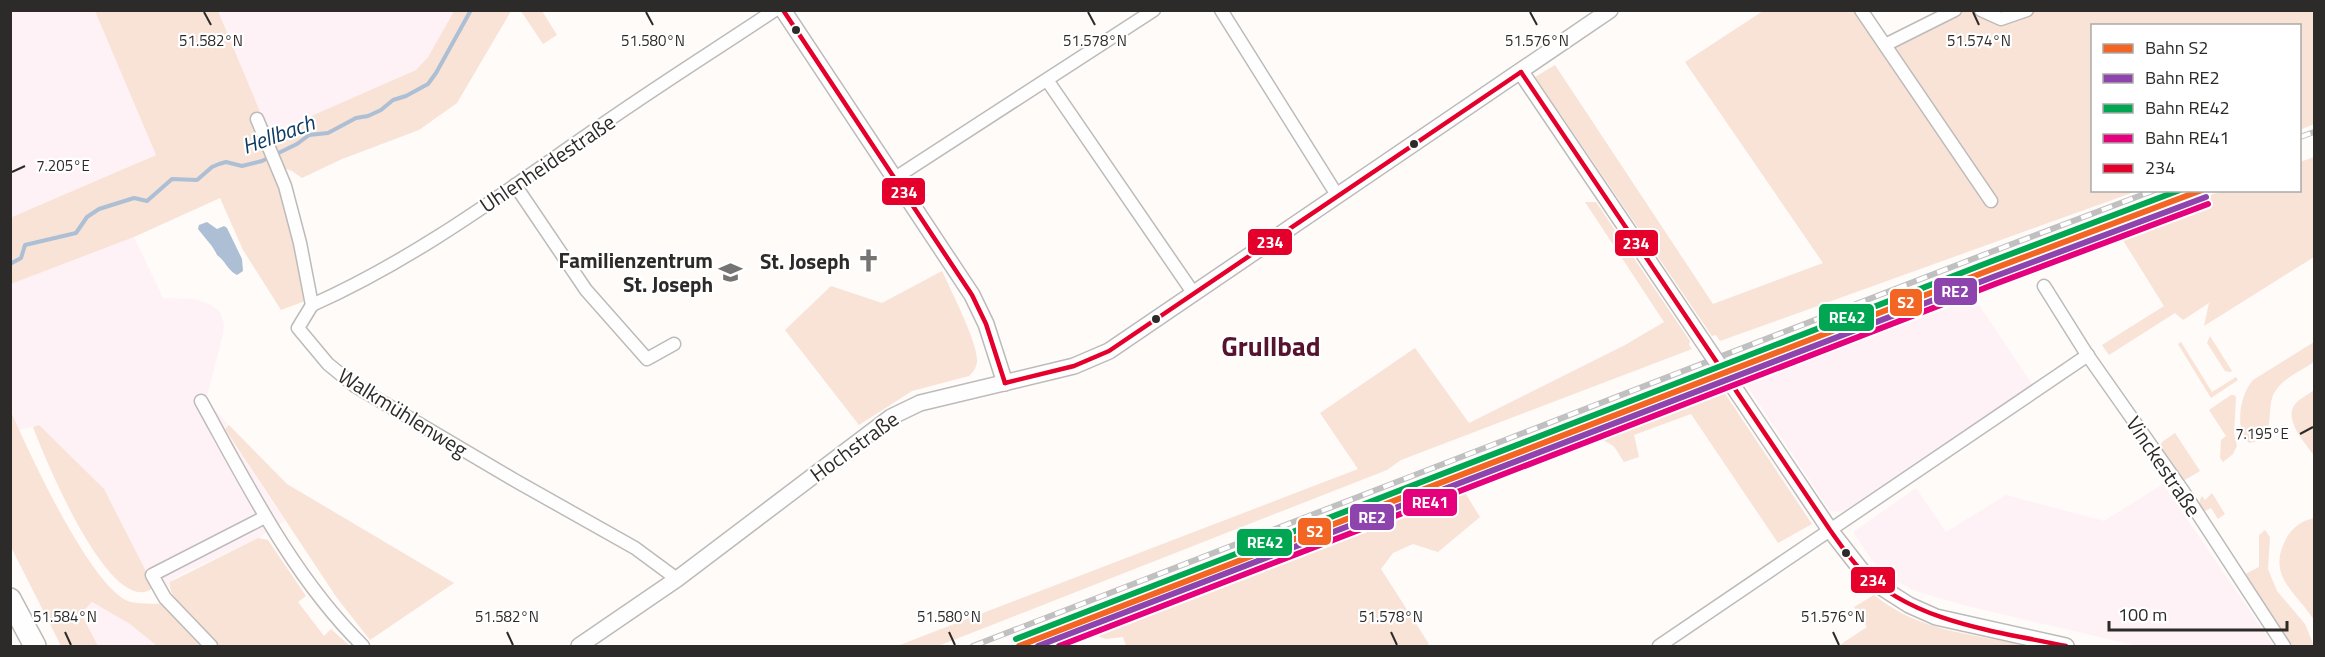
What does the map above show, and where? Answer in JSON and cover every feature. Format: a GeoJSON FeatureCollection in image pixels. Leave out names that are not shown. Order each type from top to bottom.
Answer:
{"type":"FeatureCollection","features":[{"type":"Feature","properties":{"kind":"highway"},"geometry":{"type":"LineString","coordinates":[[10,599],[35,646]]}},
{"type":"Feature","properties":{"kind":"street","name":"Uhlenheidestraße"},"geometry":{"type":"LineString","coordinates":[[312,305],[397,262],[775,10]]}},
{"type":"Feature","properties":{"kind":"street"},"geometry":{"type":"LineString","coordinates":[[783,10],[972,295],[986,324],[1005,383]]}},
{"type":"Feature","properties":{"kind":"street"},"geometry":{"type":"LineString","coordinates":[[895,178],[1154,10]]}},
{"type":"Feature","properties":{"kind":"street"},"geometry":{"type":"LineString","coordinates":[[1221,10],[1336,195]]}},
{"type":"Feature","properties":{"kind":"street","name":"Hochstraße"},"geometry":{"type":"LineString","coordinates":[[579,646],[677,579],[891,417],[920,403],[1074,366],[1109,351],[1610,10]]}},
{"type":"Feature","properties":{"kind":"street"},"geometry":{"type":"LineString","coordinates":[[1861,10],[1991,201]]}},
{"type":"Feature","properties":{"kind":"street"},"geometry":{"type":"LineString","coordinates":[[1885,45],[1955,10]]}},
{"type":"Feature","properties":{"kind":"street"},"geometry":{"type":"LineString","coordinates":[[1980,10],[2001,19],[2027,10]]}},
{"type":"Feature","properties":{"kind":"street"},"geometry":{"type":"LineString","coordinates":[[1521,72],[1830,530],[1862,571],[1909,605],[1936,617],[2067,646]]}},
{"type":"Feature","properties":{"kind":"street"},"geometry":{"type":"LineString","coordinates":[[1047,80],[1194,294]]}},
{"type":"Feature","properties":{"kind":"street"},"geometry":{"type":"LineString","coordinates":[[257,119],[278,168],[300,243],[312,305]]}},
{"type":"Feature","properties":{"kind":"street"},"geometry":{"type":"LineString","coordinates":[[515,185],[586,290],[648,359],[674,344]]}},
{"type":"Feature","properties":{"kind":"street","name":"Vinckestraße"},"geometry":{"type":"LineString","coordinates":[[2044,286],[2088,355],[2183,491],[2284,646]]}},
{"type":"Feature","properties":{"kind":"street","name":"Walkmühlenweg"},"geometry":{"type":"LineString","coordinates":[[312,305],[298,328],[328,364],[355,386],[635,548],[677,579]]}},
{"type":"Feature","properties":{"kind":"street"},"geometry":{"type":"LineString","coordinates":[[1659,646],[2088,355]]}},
{"type":"Feature","properties":{"kind":"street"},"geometry":{"type":"LineString","coordinates":[[201,401],[265,517],[324,605],[363,646]]}},
{"type":"Feature","properties":{"kind":"street"},"geometry":{"type":"LineString","coordinates":[[211,646],[165,598],[152,575],[265,517]]}},
{"type":"Feature","properties":{"kind":"shaded area"},"geometry":{"type":"Polygon","coordinates":[[[2027,10],[2314,11],[2314,124],[2301,130],[2301,24],[2091,24],[2091,192],[2134,192],[1720,341],[1716,335],[1712,336],[1535,77],[1555,65],[1713,304],[1823,263],[1685,62],[1763,11],[1861,11],[1885,45],[1955,11],[1981,11],[2001,19],[2027,10]]]}},
{"type":"Feature","properties":{"kind":"shaded area"},"geometry":{"type":"Polygon","coordinates":[[[10,11],[454,11],[428,57],[416,70],[268,135],[260,110],[12,217],[10,11]]]}},
{"type":"Feature","properties":{"kind":"shaded area"},"geometry":{"type":"Polygon","coordinates":[[[95,11],[218,11],[261,114],[252,117],[277,176],[295,243],[305,301],[281,310],[243,250],[220,198],[134,237],[11,284],[10,214],[12,217],[156,155],[95,11]]]}},
{"type":"Feature","properties":{"kind":"shaded area"},"geometry":{"type":"Polygon","coordinates":[[[454,11],[511,11],[457,103],[419,130],[342,159],[302,178],[281,167],[268,135],[416,70],[428,57],[454,11]]]}},
{"type":"Feature","properties":{"kind":"shaded area"},"geometry":{"type":"Polygon","coordinates":[[[521,11],[542,11],[557,35],[543,44],[521,11]]]}},
{"type":"Feature","properties":{"kind":"shaded area"},"geometry":{"type":"Polygon","coordinates":[[[2314,157],[2314,257],[2204,326],[2209,303],[2183,320],[2175,313],[2109,355],[2102,345],[2164,306],[2116,229],[2219,192],[2301,192],[2301,162],[2314,157]]]}},
{"type":"Feature","properties":{"kind":"shaded area"},"geometry":{"type":"Polygon","coordinates":[[[1585,202],[1596,202],[1690,341],[1689,345],[1692,349],[1401,460],[1387,470],[938,646],[897,646],[1358,469],[1320,413],[1415,348],[1469,423],[1625,345],[1664,322],[1585,202]]]}},
{"type":"Feature","properties":{"kind":"shaded area"},"geometry":{"type":"Polygon","coordinates":[[[134,237],[163,298],[195,299],[211,305],[220,312],[224,324],[223,334],[206,400],[229,425],[225,429],[285,521],[258,538],[180,575],[170,582],[169,588],[154,587],[39,425],[19,430],[11,409],[11,284],[134,237]]]}},
{"type":"Feature","properties":{"kind":"shaded area"},"geometry":{"type":"Polygon","coordinates":[[[942,271],[973,341],[977,360],[975,369],[969,376],[912,391],[859,425],[785,330],[831,286],[882,303],[942,271]]]}},
{"type":"Feature","properties":{"kind":"shaded area"},"geometry":{"type":"Polygon","coordinates":[[[1967,287],[2032,384],[1842,512],[1830,511],[1739,374],[1967,287]]]}},
{"type":"Feature","properties":{"kind":"shaded area"},"geometry":{"type":"Polygon","coordinates":[[[2210,336],[2232,371],[2225,371],[2207,343],[2210,336]]]}},
{"type":"Feature","properties":{"kind":"shaded area"},"geometry":{"type":"Polygon","coordinates":[[[2181,342],[2212,392],[2236,377],[2238,380],[2211,398],[2178,344],[2181,342]]]}},
{"type":"Feature","properties":{"kind":"shaded area"},"geometry":{"type":"Polygon","coordinates":[[[2314,342],[2314,362],[2279,386],[2272,397],[2268,429],[2259,440],[2249,443],[2241,430],[2240,421],[2242,403],[2248,386],[2253,380],[2314,342]]]}},
{"type":"Feature","properties":{"kind":"shaded area"},"geometry":{"type":"Polygon","coordinates":[[[1718,383],[1812,524],[1778,543],[1691,414],[1634,435],[1639,457],[1624,462],[1615,448],[1597,434],[1596,430],[1718,383]]]}},
{"type":"Feature","properties":{"kind":"shaded area"},"geometry":{"type":"Polygon","coordinates":[[[2314,390],[2314,456],[2300,437],[2292,414],[2293,407],[2298,401],[2314,390]]]}},
{"type":"Feature","properties":{"kind":"shaded area"},"geometry":{"type":"Polygon","coordinates":[[[2231,395],[2236,397],[2234,433],[2237,446],[2233,454],[2223,462],[2220,458],[2221,440],[2226,436],[2209,410],[2231,395]]]}},
{"type":"Feature","properties":{"kind":"shaded area"},"geometry":{"type":"Polygon","coordinates":[[[10,409],[61,514],[96,570],[113,590],[128,601],[165,604],[200,646],[157,646],[130,624],[92,602],[81,613],[98,646],[61,646],[11,547],[10,409]]]}},
{"type":"Feature","properties":{"kind":"shaded area"},"geometry":{"type":"Polygon","coordinates":[[[39,425],[104,489],[154,587],[137,592],[119,581],[100,560],[82,531],[50,469],[33,427],[39,425]]]}},
{"type":"Feature","properties":{"kind":"shaded area"},"geometry":{"type":"Polygon","coordinates":[[[229,425],[287,484],[454,583],[370,640],[337,598],[225,429],[229,425]]]}},
{"type":"Feature","properties":{"kind":"shaded area"},"geometry":{"type":"Polygon","coordinates":[[[2175,433],[2200,471],[2183,481],[2160,446],[2175,433]]]}},
{"type":"Feature","properties":{"kind":"shaded area"},"geometry":{"type":"Polygon","coordinates":[[[1459,483],[1480,517],[1438,552],[1413,544],[1393,553],[1381,569],[1429,644],[1425,646],[1126,646],[1123,637],[1106,639],[1095,635],[1090,625],[1459,483]]]}},
{"type":"Feature","properties":{"kind":"shaded area"},"geometry":{"type":"Polygon","coordinates":[[[2163,484],[2274,646],[2138,646],[1963,605],[1915,591],[1892,579],[1871,559],[1853,532],[1916,488],[1946,532],[2006,495],[2104,521],[2163,484]]]}},
{"type":"Feature","properties":{"kind":"shaded area"},"geometry":{"type":"Polygon","coordinates":[[[2212,493],[2225,514],[2218,519],[2211,508],[2203,512],[2200,506],[2202,496],[2205,500],[2212,493]]]}},
{"type":"Feature","properties":{"kind":"shaded area"},"geometry":{"type":"Polygon","coordinates":[[[2314,518],[2314,620],[2286,584],[2280,565],[2280,554],[2290,532],[2301,523],[2314,518]]]}},
{"type":"Feature","properties":{"kind":"shaded area"},"geometry":{"type":"Polygon","coordinates":[[[2265,530],[2270,537],[2268,569],[2277,591],[2305,624],[2314,646],[2291,646],[2245,576],[2259,567],[2259,535],[2265,530]]]}},
{"type":"Feature","properties":{"kind":"shaded area"},"geometry":{"type":"Polygon","coordinates":[[[258,538],[268,540],[306,596],[298,602],[324,636],[331,629],[350,646],[217,646],[180,608],[174,598],[170,582],[258,538]]]}},
{"type":"Feature","properties":{"kind":"shaded area"},"geometry":{"type":"Polygon","coordinates":[[[1874,595],[1909,617],[1928,624],[2029,646],[1838,646],[1867,627],[1854,607],[1874,595]]]}},
{"type":"Feature","properties":{"kind":"shaded area"},"geometry":{"type":"Polygon","coordinates":[[[92,602],[130,624],[157,646],[98,646],[81,612],[92,602]]]}},
{"type":"Feature","properties":{"kind":"water"},"geometry":{"type":"Polygon","coordinates":[[[207,222],[217,229],[224,226],[227,228],[242,259],[243,271],[237,275],[217,255],[198,229],[199,225],[207,222]]]}},
{"type":"Feature","properties":{"kind":"waterway","name":"Hellbach"},"geometry":{"type":"LineString","coordinates":[[10,264],[21,258],[25,245],[76,233],[87,217],[99,209],[134,198],[147,201],[172,179],[197,180],[219,164],[226,162],[242,166],[262,161],[297,144],[309,135],[328,133],[356,118],[381,110],[393,100],[428,84],[471,10]]}},
{"type":"Feature","properties":{"kind":"railway"},"geometry":{"type":"LineString","coordinates":[[2301,137],[2314,132]]}},
{"type":"Feature","properties":{"kind":"railway"},"geometry":{"type":"LineString","coordinates":[[973,646],[2150,192]]}},
{"type":"Feature","properties":{"kind":"rail line","name":"RE42"},"geometry":{"type":"LineString","coordinates":[[1016,639],[2175,192]]}},
{"type":"Feature","properties":{"kind":"rail line","name":"S2"},"geometry":{"type":"LineString","coordinates":[[1019,646],[2197,192]]}},
{"type":"Feature","properties":{"kind":"rail line","name":"RE2"},"geometry":{"type":"LineString","coordinates":[[1038,646],[2206,197]]}},
{"type":"Feature","properties":{"kind":"rail line","name":"RE41"},"geometry":{"type":"LineString","coordinates":[[1059,646],[1995,284],[2208,204]]}},
{"type":"Feature","properties":{"kind":"transit line","name":"234"},"geometry":{"type":"LineString","coordinates":[[783,10],[972,295],[986,324],[1005,383]]}},
{"type":"Feature","properties":{"kind":"transit line","name":"234"},"geometry":{"type":"LineString","coordinates":[[1521,72],[1830,530],[1861,570],[1882,588],[1931,613],[1984,629],[2066,646]]}},
{"type":"Feature","properties":{"kind":"transit line","name":"234"},"geometry":{"type":"LineString","coordinates":[[1005,383],[1074,366],[1109,351],[1521,72]]}},
{"type":"Feature","properties":{"kind":"place","name":"St. Joseph"},"geometry":{"type":"Point","coordinates":[868,261]}},
{"type":"Feature","properties":{"kind":"place","name":"Familienzentrum St. Joseph"},"geometry":{"type":"Point","coordinates":[731,272]}},
{"type":"Feature","properties":{"kind":"district","name":"Grullbad"},"geometry":{"type":"Point","coordinates":[1271,345]}}]}
